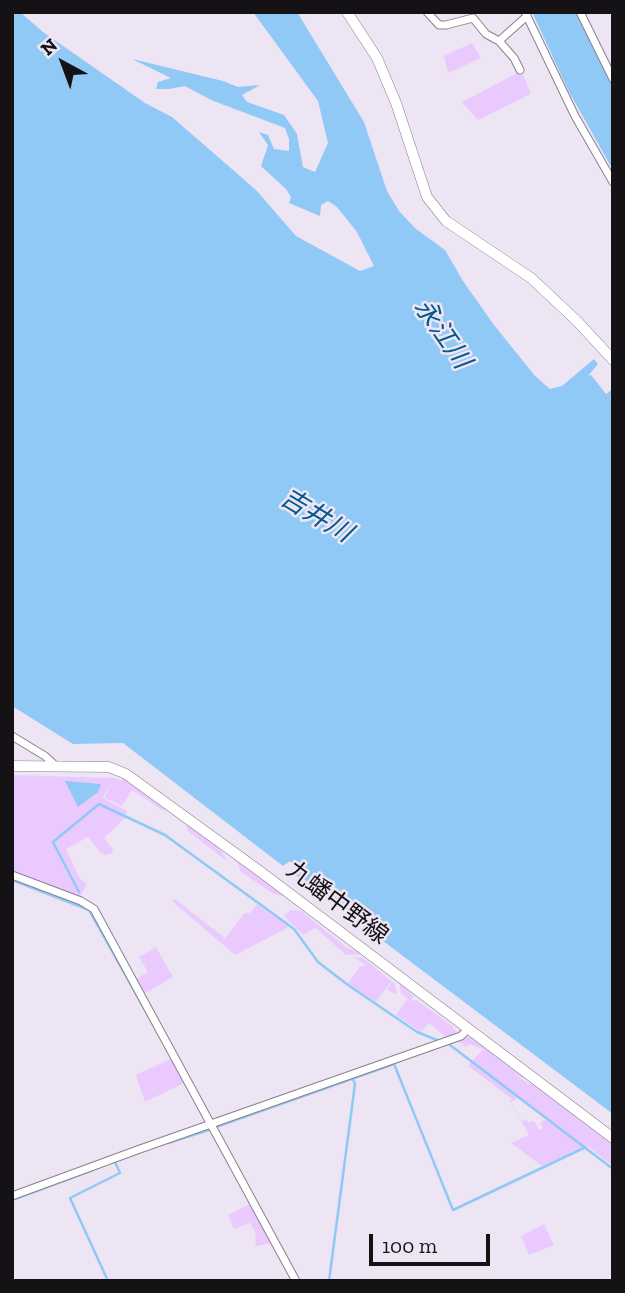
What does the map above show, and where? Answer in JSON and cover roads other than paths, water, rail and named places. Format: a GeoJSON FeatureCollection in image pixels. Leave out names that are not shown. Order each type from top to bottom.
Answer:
{"type":"FeatureCollection","features":[{"type":"Feature","properties":{"kind":"main road"},"geometry":{"type":"LineString","coordinates":[[347,12],[377,58],[396,103],[427,197],[446,221],[531,278],[577,321],[613,360]]}},
{"type":"Feature","properties":{"kind":"main road","name":"九蟠中野線"},"geometry":{"type":"LineString","coordinates":[[12,766],[109,766],[127,774],[613,1138]]}},
{"type":"Feature","properties":{"kind":"street"},"geometry":{"type":"LineString","coordinates":[[427,12],[439,25],[473,18],[486,34],[499,41],[514,58],[520,70]]}},
{"type":"Feature","properties":{"kind":"street"},"geometry":{"type":"LineString","coordinates":[[580,12],[613,79]]}},
{"type":"Feature","properties":{"kind":"street"},"geometry":{"type":"LineString","coordinates":[[499,41],[526,14],[575,116],[613,182]]}},
{"type":"Feature","properties":{"kind":"street"},"geometry":{"type":"LineString","coordinates":[[12,736],[45,756],[57,767]]}},
{"type":"Feature","properties":{"kind":"street"},"geometry":{"type":"LineString","coordinates":[[12,875],[81,901],[93,909],[296,1281]]}},
{"type":"Feature","properties":{"kind":"street"},"geometry":{"type":"LineString","coordinates":[[12,1196],[461,1036],[468,1029]]}},
{"type":"Feature","properties":{"kind":"water"},"geometry":{"type":"Polygon","coordinates":[[[12,12],[20,12],[43,32],[145,103],[172,117],[256,190],[296,236],[360,271],[374,266],[357,232],[337,207],[328,201],[321,205],[320,216],[289,203],[291,197],[286,189],[261,166],[268,145],[259,132],[268,135],[274,149],[289,151],[285,128],[211,100],[185,86],[156,89],[158,82],[171,78],[132,59],[238,87],[260,85],[242,95],[247,102],[284,115],[297,134],[303,167],[315,172],[328,143],[318,101],[253,12],[297,12],[364,122],[387,191],[399,211],[416,229],[445,250],[494,325],[535,376],[550,389],[562,386],[594,359],[598,364],[588,376],[591,375],[606,394],[613,389],[610,399],[613,402],[613,1114],[294,874],[297,868],[290,861],[283,866],[123,743],[73,744],[12,706],[12,12]]]}},
{"type":"Feature","properties":{"kind":"water"},"geometry":{"type":"Polygon","coordinates":[[[532,12],[576,12],[613,87],[613,170],[568,90],[532,12]]]}},
{"type":"Feature","properties":{"kind":"water"},"geometry":{"type":"Polygon","coordinates":[[[65,781],[101,784],[98,792],[78,807],[65,781]]]}},
{"type":"Feature","properties":{"kind":"waterway"},"geometry":{"type":"LineString","coordinates":[[79,892],[53,842],[99,804],[165,835],[294,929],[318,962],[348,985],[417,1032],[437,1040]]}},
{"type":"Feature","properties":{"kind":"waterway"},"geometry":{"type":"LineString","coordinates":[[12,880],[89,910],[160,1037]]}},
{"type":"Feature","properties":{"kind":"waterway"},"geometry":{"type":"LineString","coordinates":[[450,1045],[613,1169]]}},
{"type":"Feature","properties":{"kind":"waterway"},"geometry":{"type":"LineString","coordinates":[[216,1127],[394,1064],[453,1210],[586,1147]]}},
{"type":"Feature","properties":{"kind":"waterway"},"geometry":{"type":"LineString","coordinates":[[329,1281],[355,1084],[353,1079]]}},
{"type":"Feature","properties":{"kind":"waterway"},"geometry":{"type":"LineString","coordinates":[[168,1143],[212,1129]]}},
{"type":"Feature","properties":{"kind":"waterway"},"geometry":{"type":"LineString","coordinates":[[108,1281],[70,1198],[120,1173],[115,1162]]}},
{"type":"Feature","properties":{"kind":"waterway"},"geometry":{"type":"LineString","coordinates":[[12,1200],[93,1170]]}},
{"type":"Feature","properties":{"kind":"water label","name":"永江川"},"geometry":{"type":"Point","coordinates":[442,334]}},
{"type":"Feature","properties":{"kind":"water label","name":"吉井川"},"geometry":{"type":"Point","coordinates":[316,516]}}]}
